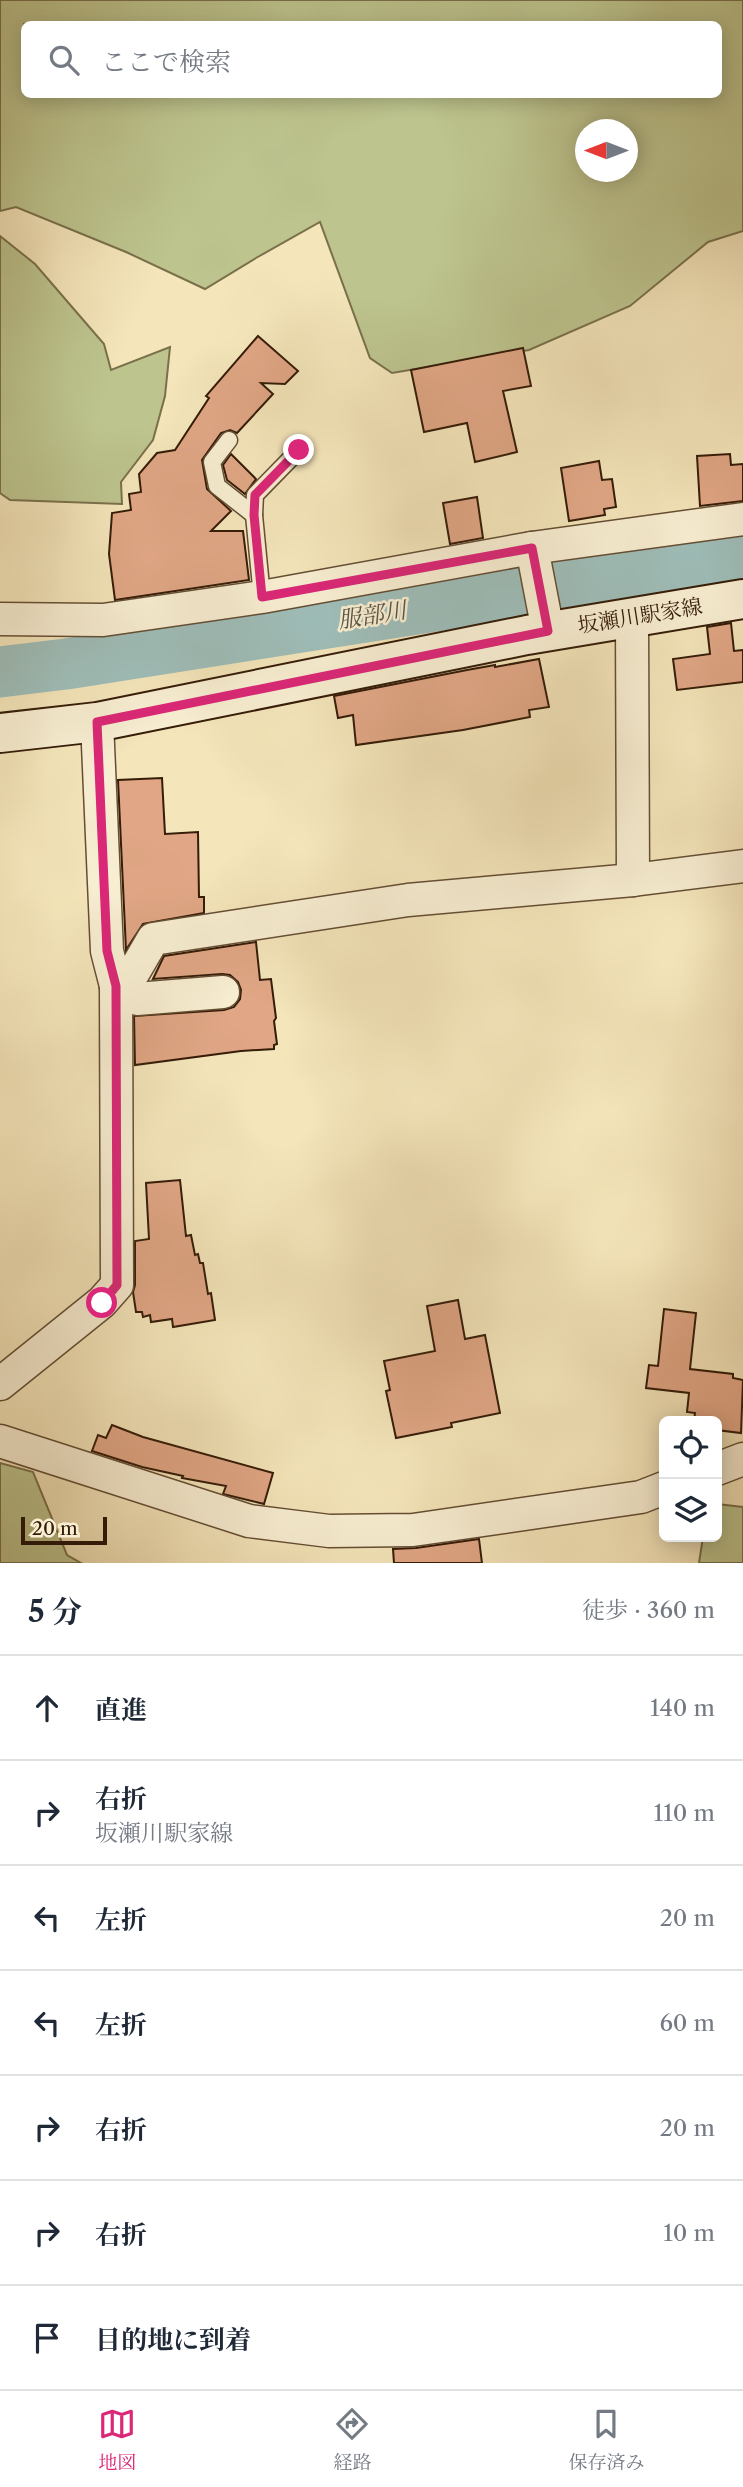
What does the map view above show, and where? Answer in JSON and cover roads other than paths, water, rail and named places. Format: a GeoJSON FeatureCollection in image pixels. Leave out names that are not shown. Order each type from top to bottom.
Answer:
{"type":"FeatureCollection","features":[{"type":"Feature","properties":{"kind":"main road","name":"坂瀬川駅家線"},"geometry":{"type":"LineString","coordinates":[[0,733],[97,722],[546,622],[632,618],[743,599]]}},
{"type":"Feature","properties":{"kind":"street"},"geometry":{"type":"LineString","coordinates":[[0,619],[103,620],[262,597],[532,548],[743,519]]}},
{"type":"Feature","properties":{"kind":"street"},"geometry":{"type":"LineString","coordinates":[[532,548],[546,622]]}},
{"type":"Feature","properties":{"kind":"street"},"geometry":{"type":"LineString","coordinates":[[632,618],[633,880]]}},
{"type":"Feature","properties":{"kind":"street"},"geometry":{"type":"LineString","coordinates":[[0,1384],[102,1303],[117,1285],[116,986],[107,951],[97,722]]}},
{"type":"Feature","properties":{"kind":"street"},"geometry":{"type":"LineString","coordinates":[[116,986],[128,982],[153,939],[408,900],[633,880],[743,866]]}},
{"type":"Feature","properties":{"kind":"street"},"geometry":{"type":"LineString","coordinates":[[116,986],[137,999],[223,992]]}},
{"type":"Feature","properties":{"kind":"street"},"geometry":{"type":"LineString","coordinates":[[0,1441],[249,1521],[329,1531],[413,1530],[641,1497],[659,1491]]}},
{"type":"Feature","properties":{"kind":"street"},"geometry":{"type":"LineString","coordinates":[[722,1467],[743,1459]]}},
{"type":"Feature","properties":{"kind":"lane"},"geometry":{"type":"LineString","coordinates":[[229,440],[212,462],[217,486],[254,515]]}},
{"type":"Feature","properties":{"kind":"lane"},"geometry":{"type":"LineString","coordinates":[[262,597],[254,515],[255,495],[299,450]]}},
{"type":"Feature","properties":{"kind":"waterway","name":"服部川"},"geometry":{"type":"LineString","coordinates":[[0,672],[66,664],[743,558]]}}]}
